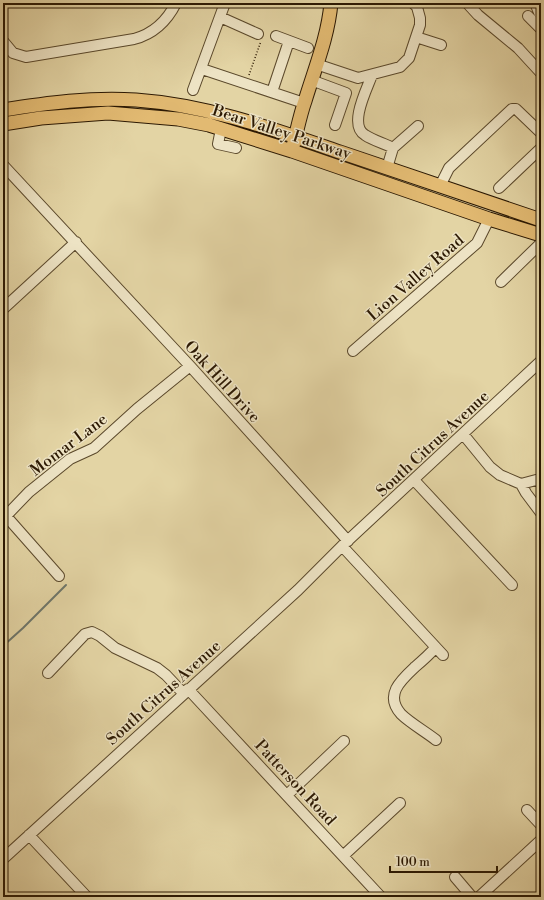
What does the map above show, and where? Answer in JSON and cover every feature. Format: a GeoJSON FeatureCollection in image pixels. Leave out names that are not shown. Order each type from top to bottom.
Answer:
{"type":"FeatureCollection","features":[{"type":"Feature","properties":{"kind":"main road"},"geometry":{"type":"LineString","coordinates":[[292,151],[304,103],[330,20],[331,3]]}},
{"type":"Feature","properties":{"kind":"main road","name":"Bear Valley Parkway"},"geometry":{"type":"LineString","coordinates":[[3,110],[85,100],[191,98],[238,119],[296,137],[541,220]]}},
{"type":"Feature","properties":{"kind":"main road","name":"Bear Valley Parkway"},"geometry":{"type":"LineString","coordinates":[[3,124],[50,117],[108,113],[178,119],[209,125],[292,151],[489,219],[541,235]]}},
{"type":"Feature","properties":{"kind":"street"},"geometry":{"type":"LineString","coordinates":[[3,41],[14,53],[26,57],[134,39],[143,37],[163,23],[176,3]]}},
{"type":"Feature","properties":{"kind":"street"},"geometry":{"type":"LineString","coordinates":[[191,98],[226,3]]}},
{"type":"Feature","properties":{"kind":"street"},"geometry":{"type":"LineString","coordinates":[[316,64],[358,78],[400,67],[409,58],[420,25],[417,7],[413,3]]}},
{"type":"Feature","properties":{"kind":"street"},"geometry":{"type":"LineString","coordinates":[[467,3],[478,15],[518,48],[541,73]]}},
{"type":"Feature","properties":{"kind":"street"},"geometry":{"type":"LineString","coordinates":[[535,3],[540,23]]}},
{"type":"Feature","properties":{"kind":"street"},"geometry":{"type":"LineString","coordinates":[[528,16],[540,23]]}},
{"type":"Feature","properties":{"kind":"street"},"geometry":{"type":"LineString","coordinates":[[220,18],[261,35]]}},
{"type":"Feature","properties":{"kind":"street"},"geometry":{"type":"LineString","coordinates":[[276,36],[308,48]]}},
{"type":"Feature","properties":{"kind":"street"},"geometry":{"type":"LineString","coordinates":[[416,37],[441,44]]}},
{"type":"Feature","properties":{"kind":"street"},"geometry":{"type":"LineString","coordinates":[[272,92],[289,41]]}},
{"type":"Feature","properties":{"kind":"street"},"geometry":{"type":"LineString","coordinates":[[202,69],[304,103]]}},
{"type":"Feature","properties":{"kind":"street"},"geometry":{"type":"LineString","coordinates":[[372,75],[358,114],[358,124],[363,135],[393,148]]}},
{"type":"Feature","properties":{"kind":"street"},"geometry":{"type":"LineString","coordinates":[[311,80],[346,93],[335,125]]}},
{"type":"Feature","properties":{"kind":"street"},"geometry":{"type":"LineString","coordinates":[[440,186],[449,168],[512,108],[516,108],[541,133]]}},
{"type":"Feature","properties":{"kind":"street"},"geometry":{"type":"LineString","coordinates":[[387,168],[393,148],[418,126]]}},
{"type":"Feature","properties":{"kind":"street"},"geometry":{"type":"LineString","coordinates":[[221,129],[218,144],[236,148]]}},
{"type":"Feature","properties":{"kind":"street"},"geometry":{"type":"LineString","coordinates":[[499,188],[541,148]]}},
{"type":"Feature","properties":{"kind":"street","name":"Oak Hill Drive"},"geometry":{"type":"LineString","coordinates":[[3,165],[190,366],[345,544]]}},
{"type":"Feature","properties":{"kind":"street","name":"Lion Valley Road"},"geometry":{"type":"LineString","coordinates":[[353,352],[477,243],[489,219]]}},
{"type":"Feature","properties":{"kind":"street"},"geometry":{"type":"LineString","coordinates":[[3,309],[76,242]]}},
{"type":"Feature","properties":{"kind":"street"},"geometry":{"type":"LineString","coordinates":[[500,282],[541,243]]}},
{"type":"Feature","properties":{"kind":"street","name":"South Citrus Avenue"},"geometry":{"type":"LineString","coordinates":[[3,859],[298,590],[345,544],[541,361]]}},
{"type":"Feature","properties":{"kind":"street","name":"Momar Lane"},"geometry":{"type":"LineString","coordinates":[[4,517],[29,492],[70,459],[94,448],[136,409],[190,366]]}},
{"type":"Feature","properties":{"kind":"street"},"geometry":{"type":"LineString","coordinates":[[463,434],[490,467],[500,475],[521,484],[529,498],[541,513]]}},
{"type":"Feature","properties":{"kind":"street"},"geometry":{"type":"LineString","coordinates":[[414,480],[512,585]]}},
{"type":"Feature","properties":{"kind":"street"},"geometry":{"type":"LineString","coordinates":[[521,484],[536,480],[541,482]]}},
{"type":"Feature","properties":{"kind":"street"},"geometry":{"type":"LineString","coordinates":[[4,517],[59,576]]}},
{"type":"Feature","properties":{"kind":"street"},"geometry":{"type":"LineString","coordinates":[[345,544],[439,652],[400,682],[395,690],[394,697],[396,706],[402,714],[436,740]]}},
{"type":"Feature","properties":{"kind":"street","name":"Patterson Road"},"geometry":{"type":"LineString","coordinates":[[48,674],[85,634],[92,632],[100,636],[115,648],[157,668],[186,691],[344,855],[381,897]]}},
{"type":"Feature","properties":{"kind":"street"},"geometry":{"type":"LineString","coordinates":[[287,795],[344,742]]}},
{"type":"Feature","properties":{"kind":"street"},"geometry":{"type":"LineString","coordinates":[[344,855],[400,803]]}},
{"type":"Feature","properties":{"kind":"street"},"geometry":{"type":"LineString","coordinates":[[528,810],[541,825]]}},
{"type":"Feature","properties":{"kind":"street"},"geometry":{"type":"LineString","coordinates":[[29,835],[88,897]]}},
{"type":"Feature","properties":{"kind":"street"},"geometry":{"type":"LineString","coordinates":[[479,897],[541,840]]}},
{"type":"Feature","properties":{"kind":"street"},"geometry":{"type":"LineString","coordinates":[[455,878],[472,897]]}},
{"type":"Feature","properties":{"kind":"path"},"geometry":{"type":"LineString","coordinates":[[246,83],[261,35]]}},
{"type":"Feature","properties":{"kind":"waterway"},"geometry":{"type":"LineString","coordinates":[[3,646],[66,585]]}}]}
